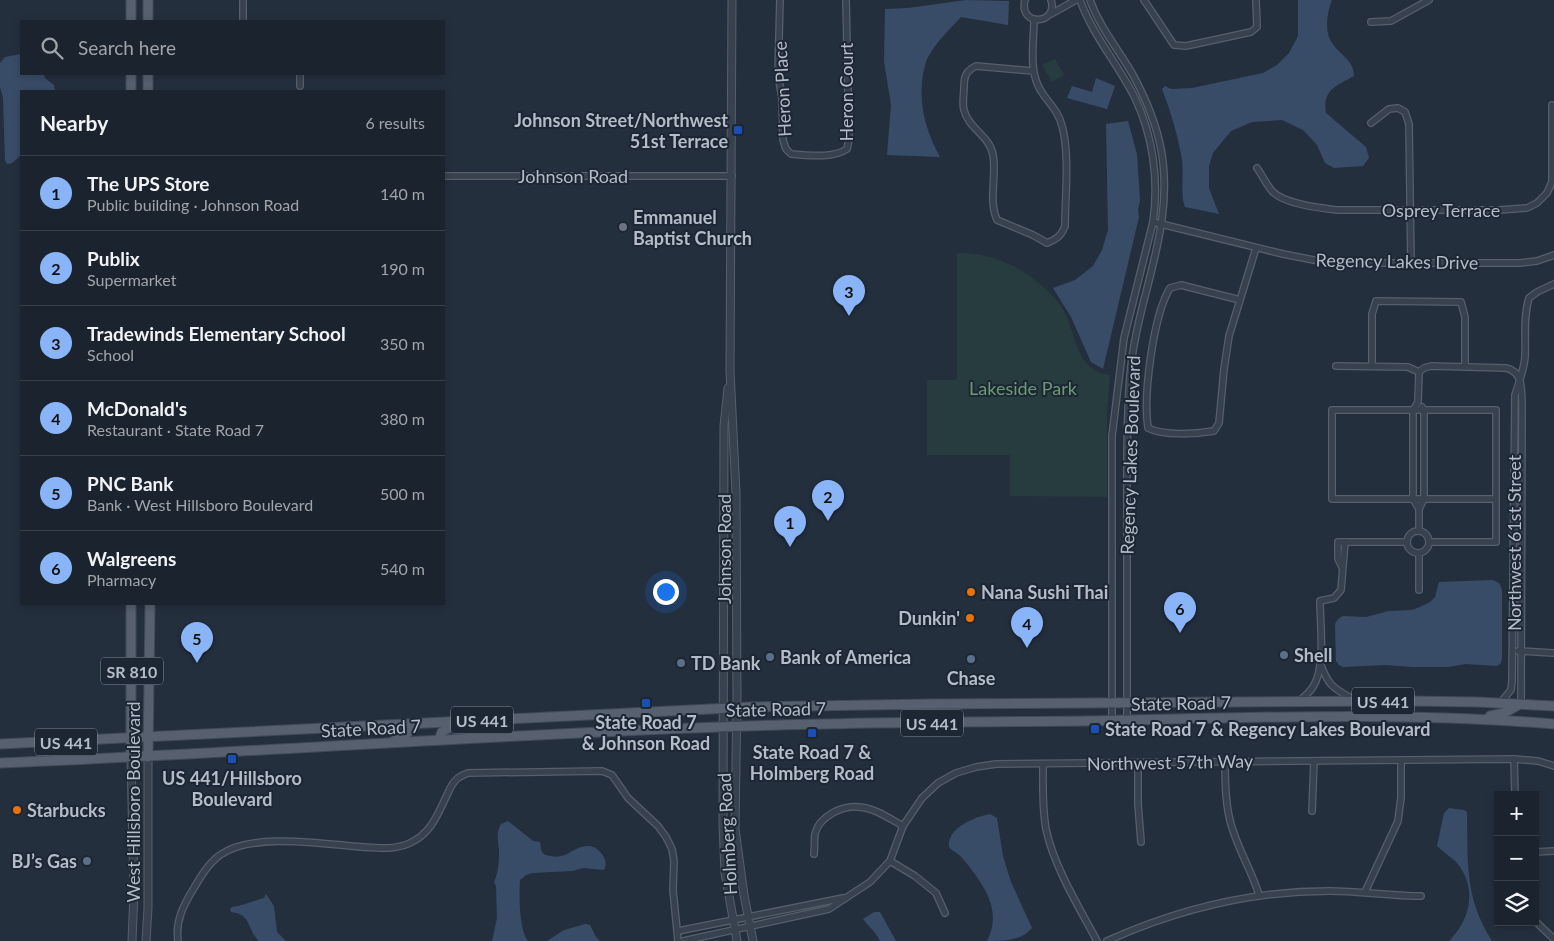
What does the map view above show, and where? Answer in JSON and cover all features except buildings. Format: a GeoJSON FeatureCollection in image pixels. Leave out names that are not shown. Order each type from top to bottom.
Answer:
{"type":"FeatureCollection","features":[{"type":"Feature","properties":{"kind":"main road"},"geometry":{"type":"LineString","coordinates":[[131,20],[132,0]]}},
{"type":"Feature","properties":{"kind":"main road"},"geometry":{"type":"LineString","coordinates":[[148,0],[148,20]]}},
{"type":"Feature","properties":{"kind":"main road"},"geometry":{"type":"LineString","coordinates":[[131,75],[131,90]]}},
{"type":"Feature","properties":{"kind":"main road"},"geometry":{"type":"LineString","coordinates":[[148,75],[148,90]]}},
{"type":"Feature","properties":{"kind":"main road","name":"West Hillsboro Boulevard"},"geometry":{"type":"LineString","coordinates":[[131,605],[131,757]]}},
{"type":"Feature","properties":{"kind":"main road","name":"West Hillsboro Boulevard"},"geometry":{"type":"LineString","coordinates":[[148,757],[150,605]]}},
{"type":"Feature","properties":{"kind":"main road","name":"State Road 7"},"geometry":{"type":"LineString","coordinates":[[0,744],[736,708],[1112,702],[1357,701],[1500,703],[1554,706]]}},
{"type":"Feature","properties":{"kind":"main road"},"geometry":{"type":"LineString","coordinates":[[1478,719],[1499,714],[1521,704]]}},
{"type":"Feature","properties":{"kind":"main road","name":"State Road 7"},"geometry":{"type":"LineString","coordinates":[[0,762],[148,757],[439,740],[736,726],[1343,716],[1478,719],[1554,724]]}},
{"type":"Feature","properties":{"kind":"main road"},"geometry":{"type":"LineString","coordinates":[[439,740],[442,732],[461,721]]}},
{"type":"Feature","properties":{"kind":"main road"},"geometry":{"type":"LineString","coordinates":[[389,743],[404,736],[418,723]]}},
{"type":"Feature","properties":{"kind":"street"},"geometry":{"type":"LineString","coordinates":[[243,0],[243,20]]}},
{"type":"Feature","properties":{"kind":"street","name":"Johnson Road"},"geometry":{"type":"LineString","coordinates":[[732,0],[730,371],[736,476],[736,726]]}},
{"type":"Feature","properties":{"kind":"street","name":"Heron Place"},"geometry":{"type":"LineString","coordinates":[[780,0],[778,74],[783,140],[786,149],[791,154],[813,155]]}},
{"type":"Feature","properties":{"kind":"street","name":"Heron Court"},"geometry":{"type":"LineString","coordinates":[[813,155],[839,154],[848,149],[846,0]]}},
{"type":"Feature","properties":{"kind":"street"},"geometry":{"type":"LineString","coordinates":[[1025,0],[1027,14],[1039,20],[1076,0]]}},
{"type":"Feature","properties":{"kind":"street"},"geometry":{"type":"LineString","coordinates":[[1047,17],[1052,8],[1051,0]]}},
{"type":"Feature","properties":{"kind":"street","name":"Regency Lakes Boulevard"},"geometry":{"type":"LineString","coordinates":[[1080,0],[1091,26],[1135,98],[1144,121],[1154,161],[1155,206],[1153,222],[1124,338],[1112,436],[1112,720]]}},
{"type":"Feature","properties":{"kind":"street","name":"Regency Lakes Boulevard"},"geometry":{"type":"LineString","coordinates":[[1090,0],[1103,29],[1143,94],[1157,130],[1164,168],[1162,224],[1138,320],[1130,376],[1126,481],[1127,720]]}},
{"type":"Feature","properties":{"kind":"street"},"geometry":{"type":"LineString","coordinates":[[1144,0],[1174,45],[1186,46],[1251,32],[1257,27],[1256,0]]}},
{"type":"Feature","properties":{"kind":"street"},"geometry":{"type":"LineString","coordinates":[[1371,22],[1391,21],[1429,0]]}},
{"type":"Feature","properties":{"kind":"street"},"geometry":{"type":"LineString","coordinates":[[1033,71],[976,66],[970,69],[964,76],[963,109],[968,120],[990,146],[993,156],[993,211],[996,220],[1047,242],[1061,235],[1065,226],[1066,142],[1056,110],[1040,90],[1033,71],[1034,19]]}},
{"type":"Feature","properties":{"kind":"street"},"geometry":{"type":"LineString","coordinates":[[300,75],[300,86]]}},
{"type":"Feature","properties":{"kind":"street","name":"Osprey Terrace"},"geometry":{"type":"LineString","coordinates":[[1256,168],[1273,192],[1285,199],[1316,207],[1337,210],[1514,210],[1527,208],[1537,203],[1547,193],[1552,182],[1552,105]]}},
{"type":"Feature","properties":{"kind":"street"},"geometry":{"type":"LineString","coordinates":[[1371,123],[1388,110],[1398,108],[1405,112],[1409,124],[1411,143],[1411,264]]}},
{"type":"Feature","properties":{"kind":"street","name":"Johnson Road"},"geometry":{"type":"LineString","coordinates":[[445,176],[732,176]]}},
{"type":"Feature","properties":{"kind":"street","name":"Regency Lakes Drive"},"geometry":{"type":"LineString","coordinates":[[1153,222],[1256,248],[1319,261],[1411,264],[1520,263],[1537,261],[1554,255]]}},
{"type":"Feature","properties":{"kind":"street"},"geometry":{"type":"LineString","coordinates":[[1240,300],[1181,285],[1170,288],[1164,297],[1150,360],[1146,417],[1148,428],[1156,433],[1214,431],[1219,423],[1229,336],[1256,248]]}},
{"type":"Feature","properties":{"kind":"street","name":"Northwest 61st Street"},"geometry":{"type":"LineString","coordinates":[[1500,703],[1512,687],[1515,394],[1525,358],[1526,316],[1529,298],[1554,284]]}},
{"type":"Feature","properties":{"kind":"street"},"geometry":{"type":"LineString","coordinates":[[1372,366],[1372,314],[1376,301],[1461,302],[1465,317],[1465,367]]}},
{"type":"Feature","properties":{"kind":"street"},"geometry":{"type":"LineString","coordinates":[[1336,366],[1408,367],[1419,372]]}},
{"type":"Feature","properties":{"kind":"street"},"geometry":{"type":"LineString","coordinates":[[1419,372],[1428,367],[1506,368],[1513,370],[1520,380]]}},
{"type":"Feature","properties":{"kind":"street","name":"Johnson Road"},"geometry":{"type":"LineString","coordinates":[[724,727],[724,426],[730,371]]}},
{"type":"Feature","properties":{"kind":"street"},"geometry":{"type":"LineString","coordinates":[[1419,372],[1418,402],[1413,410],[1413,499],[1419,509]]}},
{"type":"Feature","properties":{"kind":"street","name":"Northwest 61st Street"},"geometry":{"type":"LineString","coordinates":[[1520,380],[1522,402],[1521,704]]}},
{"type":"Feature","properties":{"kind":"street"},"geometry":{"type":"LineString","coordinates":[[1418,402],[1424,410],[1424,499],[1419,509],[1419,531]]}},
{"type":"Feature","properties":{"kind":"street"},"geometry":{"type":"LineString","coordinates":[[1430,542],[1496,542],[1496,499],[1496,410],[1332,410],[1332,499],[1496,499]]}},
{"type":"Feature","properties":{"kind":"street"},"geometry":{"type":"LineString","coordinates":[[724,426],[729,433],[731,470],[736,476]]}},
{"type":"Feature","properties":{"kind":"street"},"geometry":{"type":"LineString","coordinates":[[1419,531],[1428,536],[1430,542],[1428,549],[1419,554]]}},
{"type":"Feature","properties":{"kind":"street"},"geometry":{"type":"LineString","coordinates":[[1419,531],[1409,535],[1407,542],[1409,549],[1419,554]]}},
{"type":"Feature","properties":{"kind":"street"},"geometry":{"type":"LineString","coordinates":[[1299,702],[1313,687],[1320,662],[1320,601],[1334,598],[1341,590],[1342,567],[1338,560],[1341,542],[1407,542]]}},
{"type":"Feature","properties":{"kind":"street"},"geometry":{"type":"LineString","coordinates":[[1419,554],[1419,590]]}},
{"type":"Feature","properties":{"kind":"street"},"geometry":{"type":"LineString","coordinates":[[1513,651],[1554,653]]}},
{"type":"Feature","properties":{"kind":"street"},"geometry":{"type":"LineString","coordinates":[[1320,662],[1324,676],[1333,687],[1357,701]]}},
{"type":"Feature","properties":{"kind":"street","name":"Holmberg Road"},"geometry":{"type":"LineString","coordinates":[[736,726],[735,829],[753,941]]}},
{"type":"Feature","properties":{"kind":"street","name":"Holmberg Road"},"geometry":{"type":"LineString","coordinates":[[724,727],[725,873],[737,941]]}},
{"type":"Feature","properties":{"kind":"street","name":"West Hillsboro Boulevard"},"geometry":{"type":"LineString","coordinates":[[131,757],[134,892],[132,941]]}},
{"type":"Feature","properties":{"kind":"street","name":"West Hillsboro Boulevard"},"geometry":{"type":"LineString","coordinates":[[146,941],[148,908],[148,757]]}},
{"type":"Feature","properties":{"kind":"street"},"geometry":{"type":"LineString","coordinates":[[1514,759],[1515,791]]}},
{"type":"Feature","properties":{"kind":"street","name":"Northwest 57th Way"},"geometry":{"type":"LineString","coordinates":[[683,941],[829,909],[870,882],[890,861],[903,826],[922,798],[938,783],[956,773],[976,767],[996,764],[1514,759],[1538,761],[1554,766]]}},
{"type":"Feature","properties":{"kind":"street"},"geometry":{"type":"LineString","coordinates":[[1312,811],[1314,761]]}},
{"type":"Feature","properties":{"kind":"street"},"geometry":{"type":"LineString","coordinates":[[1366,892],[1398,821],[1401,797],[1401,761]]}},
{"type":"Feature","properties":{"kind":"street"},"geometry":{"type":"LineString","coordinates":[[1225,762],[1229,817],[1259,895]]}},
{"type":"Feature","properties":{"kind":"street"},"geometry":{"type":"LineString","coordinates":[[1138,763],[1138,804],[1141,842]]}},
{"type":"Feature","properties":{"kind":"street"},"geometry":{"type":"LineString","coordinates":[[1043,764],[1043,806],[1046,831],[1064,877],[1097,941]]}},
{"type":"Feature","properties":{"kind":"street"},"geometry":{"type":"LineString","coordinates":[[178,941],[179,918],[186,901],[206,868],[221,855],[240,846],[259,842],[273,842],[399,848],[425,835],[434,824],[451,786],[458,778],[468,773],[602,771],[612,775],[628,798],[658,826],[672,849],[674,861],[673,890],[678,941]]}},
{"type":"Feature","properties":{"kind":"street"},"geometry":{"type":"LineString","coordinates":[[814,854],[815,834],[819,825],[828,816],[844,808],[859,807],[876,811],[903,826]]}},
{"type":"Feature","properties":{"kind":"street"},"geometry":{"type":"LineString","coordinates":[[1539,852],[1554,851]]}},
{"type":"Feature","properties":{"kind":"street"},"geometry":{"type":"LineString","coordinates":[[890,861],[915,876],[936,893],[945,913]]}},
{"type":"Feature","properties":{"kind":"street"},"geometry":{"type":"LineString","coordinates":[[1107,941],[1136,928],[1183,912],[1225,901],[1259,895],[1299,892],[1366,892],[1397,896],[1420,896]]}},
{"type":"Feature","properties":{"kind":"street","name":"Northwest 57th Way"},"geometry":{"type":"LineString","coordinates":[[678,931],[847,897]]}},
{"type":"Feature","properties":{"kind":"street"},"geometry":{"type":"LineString","coordinates":[[1539,926],[1554,939]]}},
{"type":"Feature","properties":{"kind":"green space"},"geometry":{"type":"Polygon","coordinates":[[[1055,59],[1064,75],[1052,82],[1042,65],[1055,59]]]}},
{"type":"Feature","properties":{"kind":"green space","name":"Lakeside Park"},"geometry":{"type":"Polygon","coordinates":[[[957,253],[987,256],[1001,261],[1027,274],[1039,283],[1065,313],[1078,350],[1088,365],[1098,372],[1110,375],[1107,413],[1107,497],[1010,496],[1010,455],[927,455],[927,380],[957,380],[957,253]]]}},
{"type":"Feature","properties":{"kind":"water"},"geometry":{"type":"Polygon","coordinates":[[[966,0],[1009,1],[1008,25],[961,17],[930,53],[923,74],[922,107],[927,127],[940,157],[887,155],[891,105],[884,61],[885,9],[908,8],[966,0]]]}},
{"type":"Feature","properties":{"kind":"water"},"geometry":{"type":"Polygon","coordinates":[[[1298,0],[1332,0],[1327,28],[1329,38],[1352,66],[1354,76],[1336,86],[1328,94],[1325,105],[1326,113],[1366,147],[1369,158],[1363,166],[1334,168],[1325,163],[1317,145],[1303,130],[1282,120],[1252,122],[1231,131],[1213,153],[1209,166],[1209,188],[1219,214],[1185,207],[1180,151],[1174,124],[1162,89],[1165,86],[1171,89],[1192,88],[1263,73],[1277,65],[1289,53],[1298,36],[1298,0]]]}},
{"type":"Feature","properties":{"kind":"water"},"geometry":{"type":"Polygon","coordinates":[[[20,54],[20,75],[44,75],[45,78],[54,85],[55,90],[20,90],[20,154],[12,163],[7,164],[5,160],[3,98],[0,87],[0,63],[5,57],[20,54]]]}},
{"type":"Feature","properties":{"kind":"water"},"geometry":{"type":"Polygon","coordinates":[[[1096,78],[1115,86],[1107,109],[1067,98],[1072,86],[1092,92],[1096,78]]]}},
{"type":"Feature","properties":{"kind":"water"},"geometry":{"type":"Polygon","coordinates":[[[1128,121],[1137,154],[1140,200],[1139,217],[1103,369],[1091,362],[1071,317],[1053,288],[1075,280],[1093,266],[1102,250],[1108,230],[1106,124],[1128,121]]]}},
{"type":"Feature","properties":{"kind":"water"},"geometry":{"type":"Polygon","coordinates":[[[1492,580],[1499,583],[1502,591],[1502,658],[1501,663],[1497,666],[1466,664],[1448,667],[1386,665],[1343,667],[1336,661],[1335,624],[1343,616],[1366,617],[1389,611],[1412,610],[1430,602],[1435,597],[1439,582],[1492,580]]]}},
{"type":"Feature","properties":{"kind":"water"},"geometry":{"type":"Polygon","coordinates":[[[1449,808],[1467,812],[1468,863],[1472,894],[1476,909],[1492,941],[1449,941],[1462,925],[1466,915],[1469,896],[1468,886],[1460,867],[1437,846],[1444,813],[1449,808]]]}},
{"type":"Feature","properties":{"kind":"water"},"geometry":{"type":"Polygon","coordinates":[[[990,814],[997,818],[1003,856],[1011,882],[1032,928],[1023,936],[1017,938],[987,941],[993,921],[991,903],[983,886],[965,861],[949,847],[952,834],[963,824],[990,814]]]}},
{"type":"Feature","properties":{"kind":"water"},"geometry":{"type":"Polygon","coordinates":[[[508,821],[533,841],[540,842],[541,851],[545,855],[556,857],[566,855],[578,848],[591,846],[602,854],[605,862],[604,870],[583,868],[572,871],[533,873],[526,875],[520,880],[521,921],[528,941],[492,941],[497,918],[496,886],[494,882],[499,853],[498,831],[501,824],[508,821]]]}},
{"type":"Feature","properties":{"kind":"water"},"geometry":{"type":"Polygon","coordinates":[[[266,894],[274,906],[277,932],[286,941],[259,941],[246,919],[238,913],[231,912],[230,909],[232,907],[264,898],[266,894]]]}},
{"type":"Feature","properties":{"kind":"water"},"geometry":{"type":"Polygon","coordinates":[[[874,912],[880,912],[896,941],[880,941],[863,919],[874,912]]]}},
{"type":"Feature","properties":{"kind":"water"},"geometry":{"type":"Polygon","coordinates":[[[585,924],[590,925],[600,941],[547,941],[564,930],[585,924]]]}},
{"type":"Feature","properties":{"kind":"place","name":"Johnson Street/Northwest 51st Terrace"},"geometry":{"type":"Point","coordinates":[738,130]}},
{"type":"Feature","properties":{"kind":"place","name":"Emmanuel Baptist Church"},"geometry":{"type":"Point","coordinates":[623,227]}},
{"type":"Feature","properties":{"kind":"place","name":"Tradewinds Elementary School"},"geometry":{"type":"Point","coordinates":[849,316]}},
{"type":"Feature","properties":{"kind":"place","name":"Publix"},"geometry":{"type":"Point","coordinates":[828,521]}},
{"type":"Feature","properties":{"kind":"place","name":"The UPS Store"},"geometry":{"type":"Point","coordinates":[790,547]}},
{"type":"Feature","properties":{"kind":"place","name":"Nana Sushi Thai"},"geometry":{"type":"Point","coordinates":[971,592]}},
{"type":"Feature","properties":{"kind":"place","name":"Dunkin'"},"geometry":{"type":"Point","coordinates":[970,618]}},
{"type":"Feature","properties":{"kind":"place","name":"Walgreens"},"geometry":{"type":"Point","coordinates":[1180,633]}},
{"type":"Feature","properties":{"kind":"place","name":"McDonald's"},"geometry":{"type":"Point","coordinates":[1027,648]}},
{"type":"Feature","properties":{"kind":"place","name":"Shell"},"geometry":{"type":"Point","coordinates":[1284,655]}},
{"type":"Feature","properties":{"kind":"place","name":"Bank of America"},"geometry":{"type":"Point","coordinates":[770,657]}},
{"type":"Feature","properties":{"kind":"place","name":"Chase"},"geometry":{"type":"Point","coordinates":[971,659]}},
{"type":"Feature","properties":{"kind":"place","name":"PNC Bank"},"geometry":{"type":"Point","coordinates":[197,663]}},
{"type":"Feature","properties":{"kind":"place","name":"TD Bank"},"geometry":{"type":"Point","coordinates":[681,663]}},
{"type":"Feature","properties":{"kind":"place","name":"State Road 7 & Johnson Road"},"geometry":{"type":"Point","coordinates":[646,703]}},
{"type":"Feature","properties":{"kind":"place","name":"State Road 7 & Regency Lakes Boulevard"},"geometry":{"type":"Point","coordinates":[1095,729]}},
{"type":"Feature","properties":{"kind":"place","name":"State Road 7 & Holmberg Road"},"geometry":{"type":"Point","coordinates":[812,733]}},
{"type":"Feature","properties":{"kind":"place","name":"US 441/Hillsboro Boulevard"},"geometry":{"type":"Point","coordinates":[232,759]}},
{"type":"Feature","properties":{"kind":"place","name":"Starbucks"},"geometry":{"type":"Point","coordinates":[17,810]}},
{"type":"Feature","properties":{"kind":"place","name":"BJ’s Gas"},"geometry":{"type":"Point","coordinates":[87,861]}}]}
